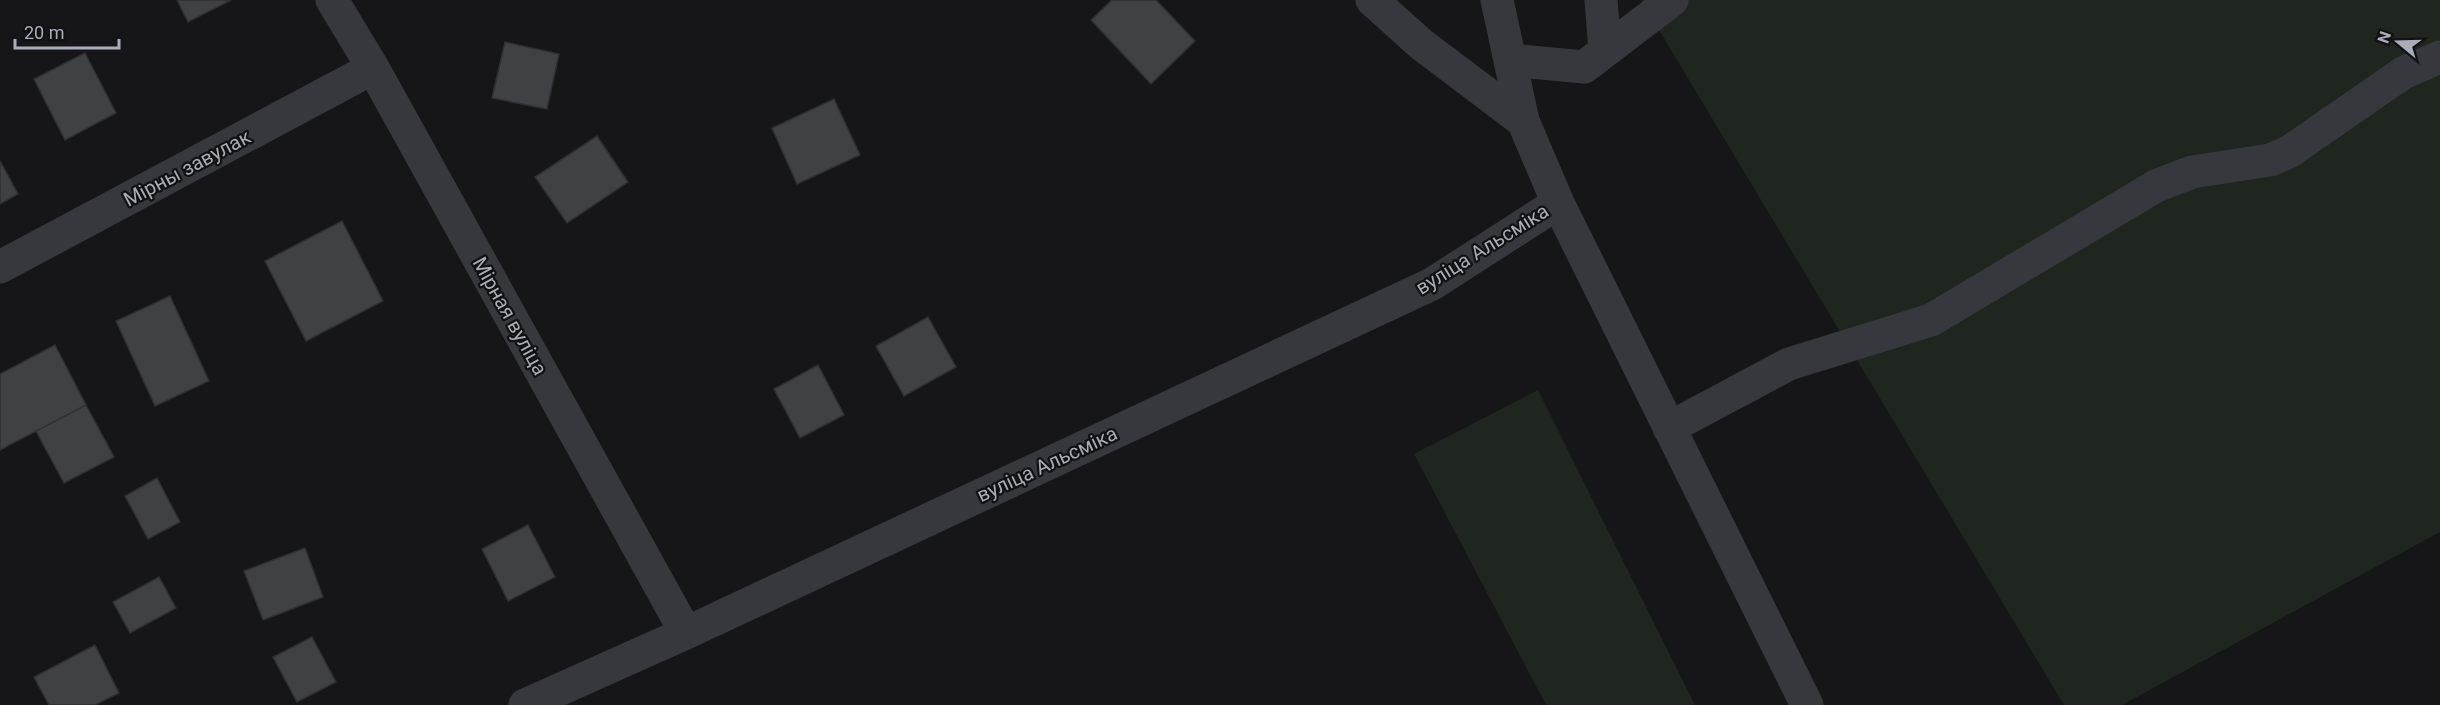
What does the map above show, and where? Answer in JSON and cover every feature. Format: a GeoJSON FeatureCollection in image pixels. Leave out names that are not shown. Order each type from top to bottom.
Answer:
{"type":"FeatureCollection","features":[{"type":"Feature","properties":{"kind":"street","name":"Мірная вуліца"},"geometry":{"type":"LineString","coordinates":[[332,0],[373,68],[686,633]]}},
{"type":"Feature","properties":{"kind":"street"},"geometry":{"type":"LineString","coordinates":[[1372,0],[1421,44],[1523,121]]}},
{"type":"Feature","properties":{"kind":"street"},"geometry":{"type":"LineString","coordinates":[[1497,0],[1523,121],[1558,203],[1807,705]]}},
{"type":"Feature","properties":{"kind":"street"},"geometry":{"type":"LineString","coordinates":[[1601,0],[1605,51]]}},
{"type":"Feature","properties":{"kind":"street"},"geometry":{"type":"LineString","coordinates":[[1510,60],[1584,67],[1672,0]]}},
{"type":"Feature","properties":{"kind":"street"},"geometry":{"type":"LineString","coordinates":[[1669,428],[1789,364],[1931,320],[2156,186],[2192,172],[2270,160],[2289,152],[2403,73],[2440,57]]}},
{"type":"Feature","properties":{"kind":"street","name":"Мірны завулак"},"geometry":{"type":"LineString","coordinates":[[0,267],[373,68]]}},
{"type":"Feature","properties":{"kind":"street","name":"вуліца Альсміка"},"geometry":{"type":"LineString","coordinates":[[525,705],[686,633],[1432,284],[1558,203]]}},
{"type":"Feature","properties":{"kind":"shaded area"},"geometry":{"type":"Polygon","coordinates":[[[1641,0],[2440,0],[2440,532],[2122,705],[2064,705],[1641,0]]]}},
{"type":"Feature","properties":{"kind":"shaded area"},"geometry":{"type":"Polygon","coordinates":[[[1538,390],[1695,705],[1546,705],[1414,454],[1538,390]]]}},
{"type":"Feature","properties":{"kind":"building"},"geometry":{"type":"Polygon","coordinates":[[[177,0],[231,0],[188,22],[177,0]]]}},
{"type":"Feature","properties":{"kind":"building"},"geometry":{"type":"Polygon","coordinates":[[[1112,0],[1156,0],[1195,41],[1151,84],[1091,20],[1112,0]]]}},
{"type":"Feature","properties":{"kind":"building"},"geometry":{"type":"Polygon","coordinates":[[[505,42],[559,54],[547,109],[492,98],[505,42]]]}},
{"type":"Feature","properties":{"kind":"building"},"geometry":{"type":"Polygon","coordinates":[[[85,53],[116,113],[65,140],[34,79],[85,53]]]}},
{"type":"Feature","properties":{"kind":"building"},"geometry":{"type":"Polygon","coordinates":[[[834,99],[860,155],[797,184],[772,128],[834,99]]]}},
{"type":"Feature","properties":{"kind":"building"},"geometry":{"type":"Polygon","coordinates":[[[597,136],[628,182],[567,223],[535,177],[597,136]]]}},
{"type":"Feature","properties":{"kind":"building"},"geometry":{"type":"Polygon","coordinates":[[[0,161],[18,194],[0,204],[0,161]]]}},
{"type":"Feature","properties":{"kind":"building"},"geometry":{"type":"Polygon","coordinates":[[[342,221],[383,301],[306,341],[265,261],[342,221]]]}},
{"type":"Feature","properties":{"kind":"building"},"geometry":{"type":"Polygon","coordinates":[[[170,296],[209,381],[155,406],[116,321],[170,296]]]}},
{"type":"Feature","properties":{"kind":"building"},"geometry":{"type":"Polygon","coordinates":[[[928,317],[956,367],[904,396],[876,346],[928,317]]]}},
{"type":"Feature","properties":{"kind":"building"},"geometry":{"type":"Polygon","coordinates":[[[55,345],[86,405],[0,450],[0,374],[55,345]]]}},
{"type":"Feature","properties":{"kind":"building"},"geometry":{"type":"Polygon","coordinates":[[[818,365],[844,415],[800,438],[774,389],[818,365]]]}},
{"type":"Feature","properties":{"kind":"building"},"geometry":{"type":"Polygon","coordinates":[[[86,405],[114,457],[64,483],[36,431],[86,405]]]}},
{"type":"Feature","properties":{"kind":"building"},"geometry":{"type":"Polygon","coordinates":[[[157,478],[180,522],[148,539],[125,496],[157,478]]]}},
{"type":"Feature","properties":{"kind":"building"},"geometry":{"type":"Polygon","coordinates":[[[528,525],[555,577],[508,601],[482,549],[528,525]]]}},
{"type":"Feature","properties":{"kind":"building"},"geometry":{"type":"Polygon","coordinates":[[[305,548],[323,597],[263,620],[244,571],[305,548]]]}},
{"type":"Feature","properties":{"kind":"building"},"geometry":{"type":"Polygon","coordinates":[[[159,577],[176,608],[130,633],[113,602],[159,577]]]}},
{"type":"Feature","properties":{"kind":"building"},"geometry":{"type":"Polygon","coordinates":[[[312,637],[336,682],[297,702],[273,657],[312,637]]]}},
{"type":"Feature","properties":{"kind":"building"},"geometry":{"type":"Polygon","coordinates":[[[95,645],[119,693],[95,705],[49,705],[34,677],[95,645]]]}}]}
